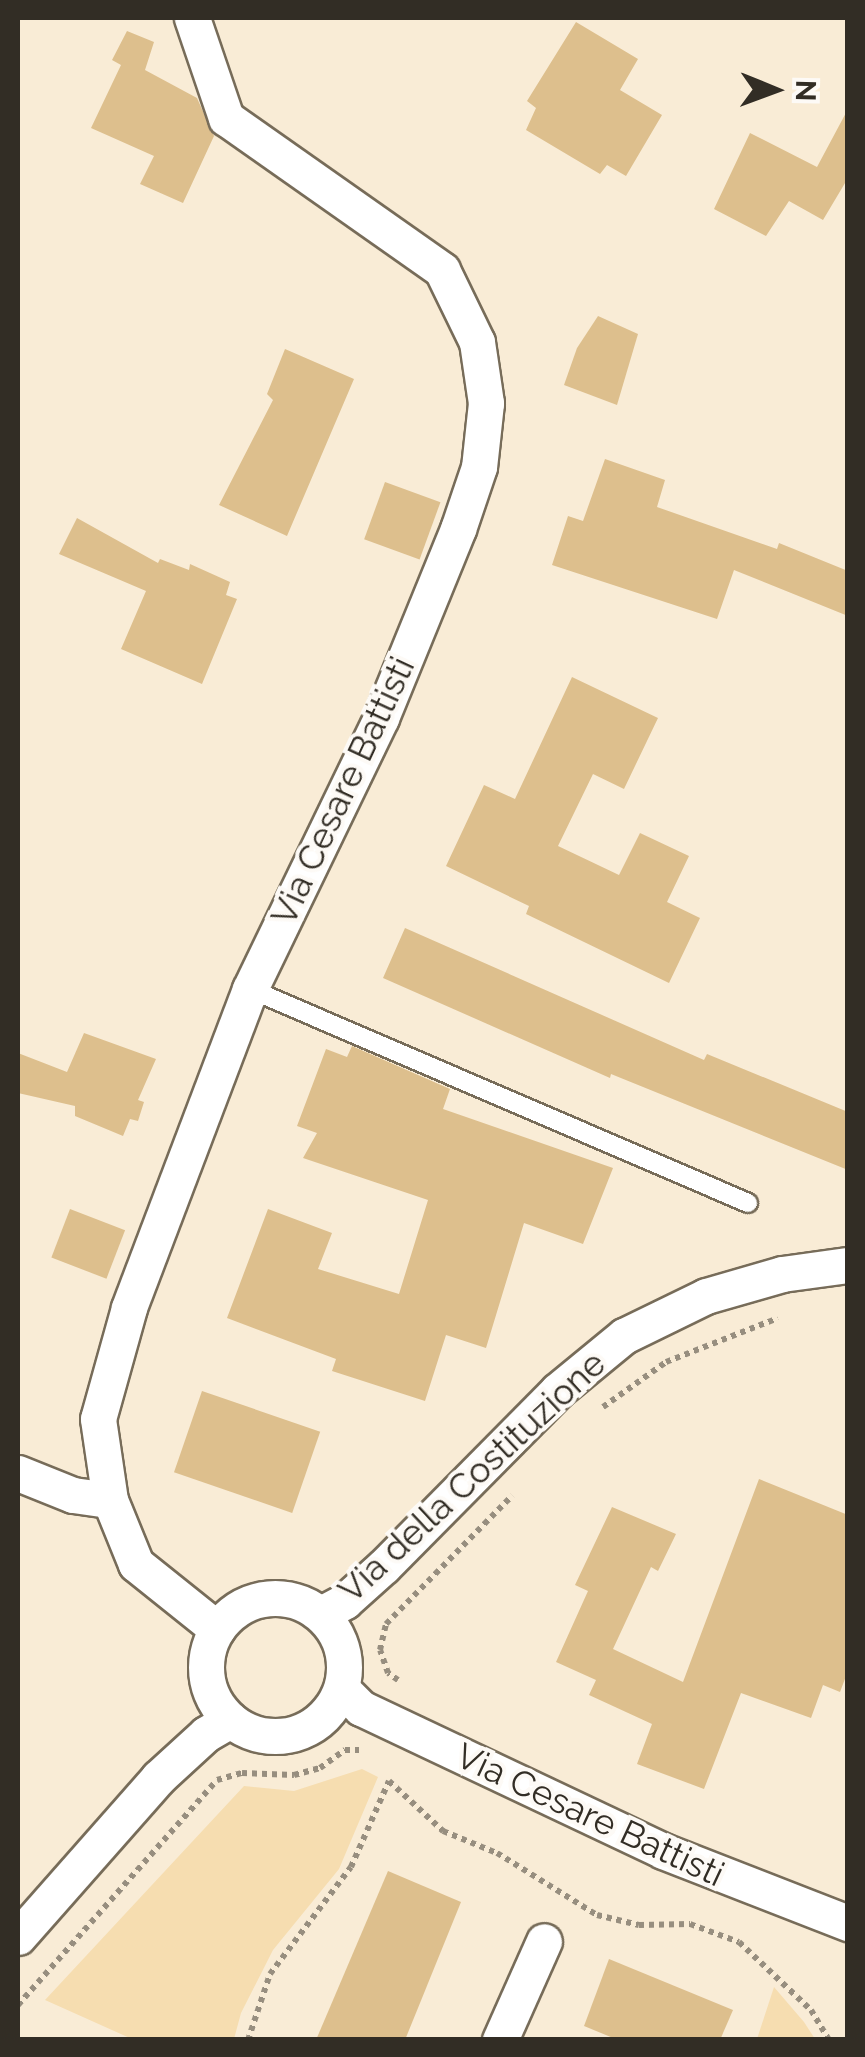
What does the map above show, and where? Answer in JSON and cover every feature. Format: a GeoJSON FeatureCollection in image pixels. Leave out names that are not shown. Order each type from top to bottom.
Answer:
{"type":"FeatureCollection","features":[{"type":"Feature","properties":{"kind":"street","name":"Via Cesare Battisti"},"geometry":{"type":"LineString","coordinates":[[192,18],[226,118],[442,270],[477,342],[486,402],[479,468],[458,529],[380,718],[250,988],[129,1308],[98,1419],[110,1500],[136,1564],[217,1629]]}},
{"type":"Feature","properties":{"kind":"street","name":"Via della Costituzione"},"geometry":{"type":"LineString","coordinates":[[320,1614],[345,1601],[384,1566],[557,1391],[624,1336],[706,1296],[782,1274],[848,1265]]}},
{"type":"Feature","properties":{"kind":"street"},"geometry":{"type":"LineString","coordinates":[[18,1473],[73,1495],[110,1500]]}},
{"type":"Feature","properties":{"kind":"street"},"geometry":{"type":"LineString","coordinates":[[278,1597],[301,1602],[320,1614],[342,1648],[342,1689],[331,1709],[294,1734],[271,1737],[250,1732],[230,1720],[216,1705],[206,1666],[217,1629],[233,1611],[254,1600],[278,1597]]}},
{"type":"Feature","properties":{"kind":"street","name":"Via Cesare Battisti"},"geometry":{"type":"LineString","coordinates":[[342,1689],[360,1708],[663,1851],[848,1923]]}},
{"type":"Feature","properties":{"kind":"street"},"geometry":{"type":"LineString","coordinates":[[18,1936],[158,1778],[206,1734],[230,1720]]}},
{"type":"Feature","properties":{"kind":"street"},"geometry":{"type":"LineString","coordinates":[[500,2040],[544,1940]]}},
{"type":"Feature","properties":{"kind":"lane"},"geometry":{"type":"LineString","coordinates":[[250,988],[748,1203]]}},
{"type":"Feature","properties":{"kind":"path"},"geometry":{"type":"LineString","coordinates":[[588,1418],[666,1362],[794,1312]]}},
{"type":"Feature","properties":{"kind":"path"},"geometry":{"type":"LineString","coordinates":[[410,1731],[426,1700],[388,1672],[380,1650],[386,1624],[521,1487]]}},
{"type":"Feature","properties":{"kind":"path"},"geometry":{"type":"LineString","coordinates":[[18,2005],[217,1780],[242,1772],[294,1775],[320,1768],[346,1750],[365,1749]]}},
{"type":"Feature","properties":{"kind":"path"},"geometry":{"type":"LineString","coordinates":[[248,2040],[270,1974],[351,1867],[389,1782],[443,1831],[497,1853],[597,1914],[639,1925],[690,1924],[739,1942],[811,2010],[829,2040]]}},
{"type":"Feature","properties":{"kind":"shaded area"},"geometry":{"type":"Polygon","coordinates":[[[362,1769],[378,1777],[339,1869],[273,1950],[241,2013],[234,2039],[132,2039],[45,2000],[244,1786],[294,1791],[362,1769]]]}},
{"type":"Feature","properties":{"kind":"shaded area"},"geometry":{"type":"Polygon","coordinates":[[[774,1987],[804,2022],[815,2039],[757,2039],[774,1987]]]}},
{"type":"Feature","properties":{"kind":"building"},"geometry":{"type":"Polygon","coordinates":[[[576,22],[638,59],[620,90],[662,115],[626,176],[607,165],[600,174],[526,130],[536,108],[527,101],[576,22]]]}},
{"type":"Feature","properties":{"kind":"building"},"geometry":{"type":"Polygon","coordinates":[[[127,31],[154,42],[145,70],[197,98],[214,136],[183,203],[140,184],[154,156],[91,128],[121,65],[112,60],[127,31]]]}},
{"type":"Feature","properties":{"kind":"building"},"geometry":{"type":"Polygon","coordinates":[[[848,109],[848,178],[823,220],[789,201],[766,236],[714,209],[750,133],[817,167],[848,109]]]}},
{"type":"Feature","properties":{"kind":"building"},"geometry":{"type":"Polygon","coordinates":[[[598,316],[638,334],[617,405],[564,385],[577,348],[598,316]]]}},
{"type":"Feature","properties":{"kind":"building"},"geometry":{"type":"Polygon","coordinates":[[[285,349],[354,379],[287,536],[219,505],[273,400],[267,394],[285,349]]]}},
{"type":"Feature","properties":{"kind":"building"},"geometry":{"type":"Polygon","coordinates":[[[605,459],[665,480],[657,507],[777,549],[779,543],[848,571],[848,616],[734,570],[717,619],[552,565],[568,516],[583,521],[605,459]]]}},
{"type":"Feature","properties":{"kind":"building"},"geometry":{"type":"Polygon","coordinates":[[[385,482],[440,502],[420,560],[364,539],[385,482]]]}},
{"type":"Feature","properties":{"kind":"building"},"geometry":{"type":"Polygon","coordinates":[[[77,518],[158,563],[160,559],[189,570],[190,564],[230,582],[226,595],[237,599],[202,684],[121,649],[146,591],[59,554],[77,518]]]}},
{"type":"Feature","properties":{"kind":"building"},"geometry":{"type":"Polygon","coordinates":[[[572,677],[658,718],[624,789],[593,774],[558,846],[619,875],[640,833],[689,856],[667,902],[700,918],[669,983],[526,914],[529,906],[446,866],[484,785],[515,799],[572,677]]]}},
{"type":"Feature","properties":{"kind":"building"},"geometry":{"type":"Polygon","coordinates":[[[405,928],[704,1060],[707,1054],[848,1112],[848,1170],[611,1074],[610,1078],[383,978],[405,928]]]}},
{"type":"Feature","properties":{"kind":"building"},"geometry":{"type":"Polygon","coordinates":[[[84,1033],[156,1059],[138,1100],[144,1102],[138,1121],[130,1119],[123,1136],[75,1116],[75,1106],[18,1093],[18,1053],[67,1072],[84,1033]]]}},
{"type":"Feature","properties":{"kind":"building"},"geometry":{"type":"Polygon","coordinates":[[[352,1046],[450,1089],[443,1109],[613,1168],[583,1244],[524,1223],[486,1348],[446,1335],[425,1401],[332,1371],[336,1359],[227,1318],[268,1209],[332,1233],[318,1269],[399,1294],[428,1200],[303,1158],[317,1133],[297,1126],[326,1049],[347,1057],[352,1046]]]}},
{"type":"Feature","properties":{"kind":"building"},"geometry":{"type":"Polygon","coordinates":[[[70,1209],[125,1230],[106,1279],[51,1258],[70,1209]]]}},
{"type":"Feature","properties":{"kind":"building"},"geometry":{"type":"Polygon","coordinates":[[[202,1391],[320,1432],[292,1513],[174,1472],[202,1391]]]}},
{"type":"Feature","properties":{"kind":"building"},"geometry":{"type":"Polygon","coordinates":[[[759,1479],[848,1515],[848,1671],[840,1692],[823,1685],[811,1718],[741,1693],[704,1789],[637,1764],[652,1724],[589,1695],[596,1680],[556,1662],[588,1591],[575,1585],[612,1507],[676,1534],[658,1571],[651,1567],[613,1649],[683,1682],[759,1479]]]}},
{"type":"Feature","properties":{"kind":"building"},"geometry":{"type":"Polygon","coordinates":[[[388,1871],[461,1902],[405,2040],[316,2040],[388,1871]]]}},
{"type":"Feature","properties":{"kind":"building"},"geometry":{"type":"Polygon","coordinates":[[[609,1959],[733,2010],[720,2040],[618,2040],[584,2026],[609,1959]]]}}]}
